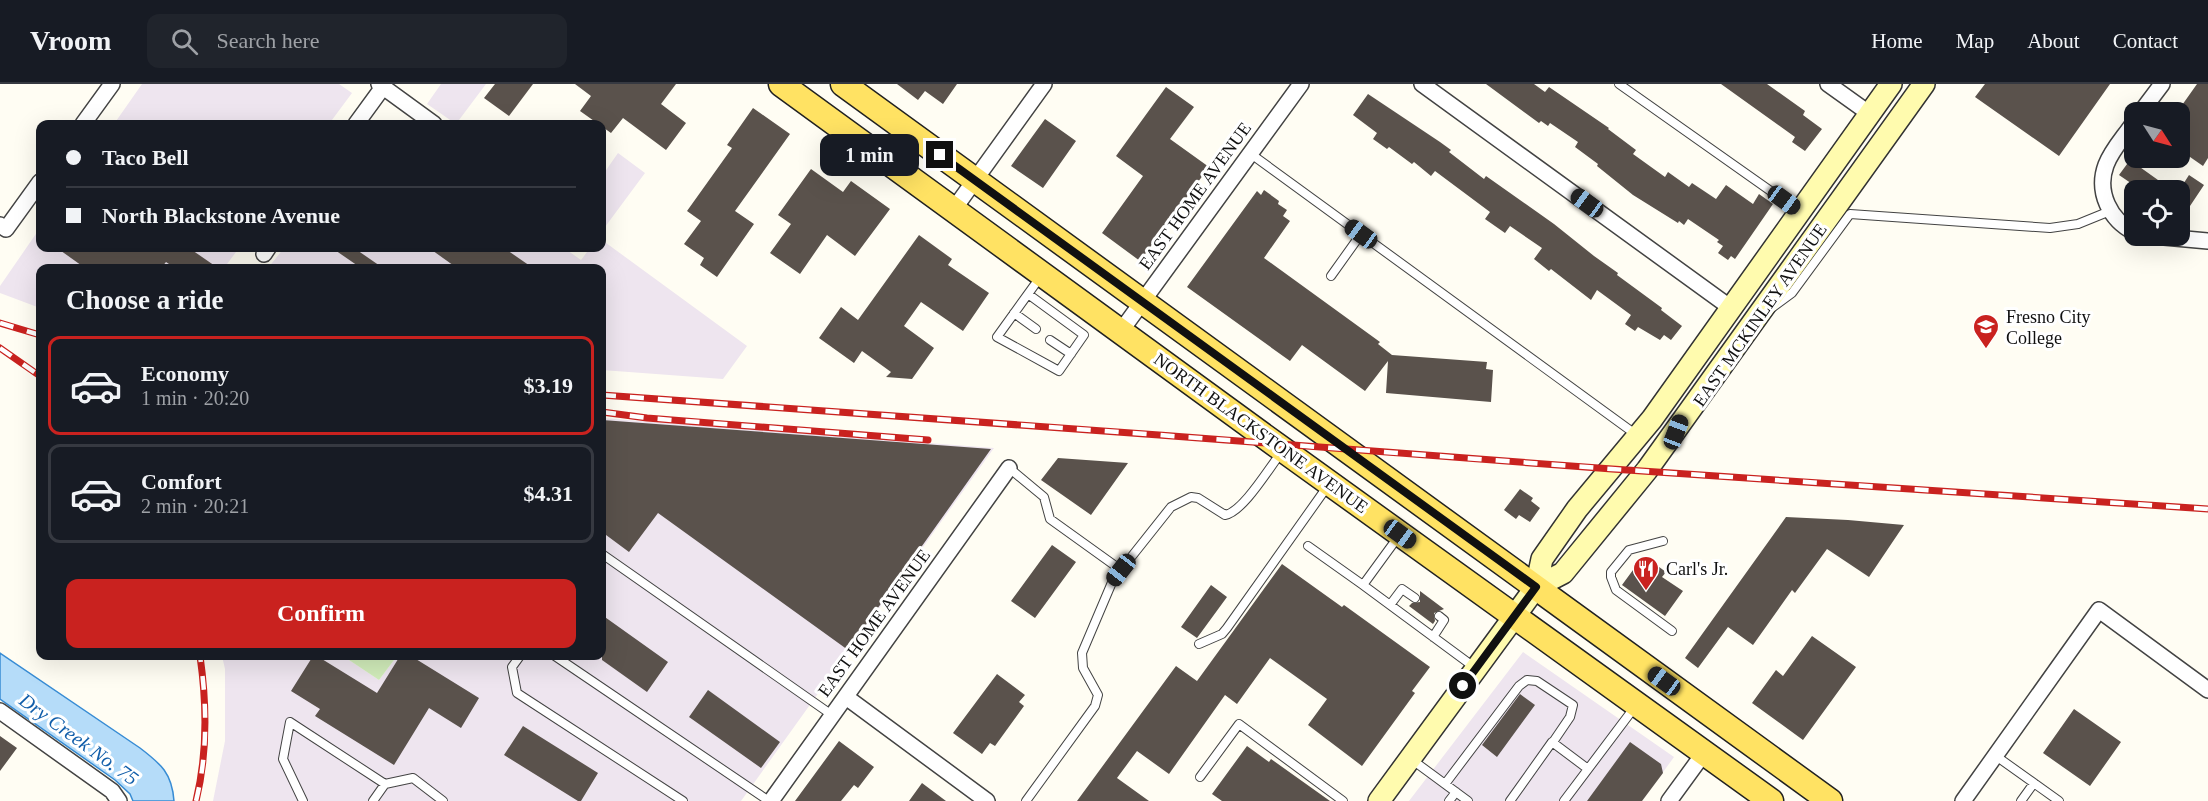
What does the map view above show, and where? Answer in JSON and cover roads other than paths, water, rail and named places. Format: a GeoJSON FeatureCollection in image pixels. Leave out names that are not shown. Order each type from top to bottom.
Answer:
{"type":"FeatureCollection","features":[{"type":"Feature","properties":{"kind":"main road","name":"NORTH BLACKSTONE AVENUE"},"geometry":{"type":"LineString","coordinates":[[782,84],[1283,450],[1771,801]]}},
{"type":"Feature","properties":{"kind":"main road","name":"NORTH BLACKSTONE AVENUE"},"geometry":{"type":"LineString","coordinates":[[843,84],[1830,801]]}},
{"type":"Feature","properties":{"kind":"main road","name":"EAST MCKINLEY AVENUE"},"geometry":{"type":"LineString","coordinates":[[1379,801],[1536,587],[1542,559],[1577,509],[1638,436],[1891,84]]}},
{"type":"Feature","properties":{"kind":"main road","name":"EAST MCKINLEY AVENUE"},"geometry":{"type":"LineString","coordinates":[[1536,587],[1563,573],[1676,432],[1924,84]]}},
{"type":"Feature","properties":{"kind":"main road"},"geometry":{"type":"LineString","coordinates":[[1755,321],[1795,242],[1870,136],[1873,127],[1870,114]]}},
{"type":"Feature","properties":{"kind":"main road"},"geometry":{"type":"LineString","coordinates":[[1676,432],[1692,390],[1727,336],[1733,322],[1731,308]]}},
{"type":"Feature","properties":{"kind":"main road"},"geometry":{"type":"LineString","coordinates":[[1704,753],[1717,746],[1731,750],[1788,789],[1811,801]]}},
{"type":"Feature","properties":{"kind":"main road"},"geometry":{"type":"LineString","coordinates":[[1748,785],[1781,801]]}},
{"type":"Feature","properties":{"kind":"street"},"geometry":{"type":"LineString","coordinates":[[86,120],[112,84]]}},
{"type":"Feature","properties":{"kind":"street"},"geometry":{"type":"LineString","coordinates":[[954,210],[1044,84]]}},
{"type":"Feature","properties":{"kind":"street","name":"EAST HOME AVENUE"},"geometry":{"type":"LineString","coordinates":[[1121,331],[1301,84]]}},
{"type":"Feature","properties":{"kind":"street"},"geometry":{"type":"LineString","coordinates":[[1422,84],[1731,308]]}},
{"type":"Feature","properties":{"kind":"street"},"geometry":{"type":"LineString","coordinates":[[1828,84],[1870,114]]}},
{"type":"Feature","properties":{"kind":"street"},"geometry":{"type":"LineString","coordinates":[[2148,102],[2162,84]]}},
{"type":"Feature","properties":{"kind":"street"},"geometry":{"type":"LineString","coordinates":[[359,120],[381,86],[428,120]]}},
{"type":"Feature","properties":{"kind":"street"},"geometry":{"type":"LineString","coordinates":[[2124,137],[2113,153],[2104,174],[2104,189],[2110,211],[2124,226]]}},
{"type":"Feature","properties":{"kind":"street"},"geometry":{"type":"LineString","coordinates":[[3,227],[36,187]]}},
{"type":"Feature","properties":{"kind":"street"},"geometry":{"type":"LineString","coordinates":[[2190,240],[2208,242]]}},
{"type":"Feature","properties":{"kind":"street","name":"EAST HOME AVENUE"},"geometry":{"type":"LineString","coordinates":[[770,801],[1009,468]]}},
{"type":"Feature","properties":{"kind":"street"},"geometry":{"type":"LineString","coordinates":[[1963,801],[2099,610],[2208,690]]}},
{"type":"Feature","properties":{"kind":"street"},"geometry":{"type":"LineString","coordinates":[[846,697],[979,798]]}},
{"type":"Feature","properties":{"kind":"street"},"geometry":{"type":"LineString","coordinates":[[0,711],[112,791],[119,801]]}},
{"type":"Feature","properties":{"kind":"street"},"geometry":{"type":"LineString","coordinates":[[1670,801],[1704,753]]}},
{"type":"Feature","properties":{"kind":"lane"},"geometry":{"type":"LineString","coordinates":[[1619,84],[1800,212]]}},
{"type":"Feature","properties":{"kind":"lane"},"geometry":{"type":"LineString","coordinates":[[1251,154],[1638,436]]}},
{"type":"Feature","properties":{"kind":"lane"},"geometry":{"type":"LineString","coordinates":[[1755,321],[1792,293],[1850,214],[2050,228],[2078,224],[2110,211]]}},
{"type":"Feature","properties":{"kind":"lane"},"geometry":{"type":"LineString","coordinates":[[1330,276],[1361,234]]}},
{"type":"Feature","properties":{"kind":"lane"},"geometry":{"type":"LineString","coordinates":[[1028,294],[1084,335],[1059,371],[997,337],[1042,274]]}},
{"type":"Feature","properties":{"kind":"lane"},"geometry":{"type":"LineString","coordinates":[[1014,314],[1036,329]]}},
{"type":"Feature","properties":{"kind":"lane"},"geometry":{"type":"LineString","coordinates":[[1050,340],[1071,354]]}},
{"type":"Feature","properties":{"kind":"lane"},"geometry":{"type":"LineString","coordinates":[[1026,801],[1095,706],[1098,695],[1083,668],[1082,653],[1113,580],[1171,507],[1191,497],[1198,498],[1225,515],[1231,514],[1247,498],[1283,450]]}},
{"type":"Feature","properties":{"kind":"lane"},"geometry":{"type":"LineString","coordinates":[[1009,468],[1044,497],[1050,519],[1121,570]]}},
{"type":"Feature","properties":{"kind":"lane"},"geometry":{"type":"LineString","coordinates":[[1199,644],[1222,634],[1227,628],[1330,483]]}},
{"type":"Feature","properties":{"kind":"lane"},"geometry":{"type":"LineString","coordinates":[[1363,585],[1400,534]]}},
{"type":"Feature","properties":{"kind":"lane"},"geometry":{"type":"LineString","coordinates":[[1663,541],[1629,550],[1611,572],[1611,577],[1616,590],[1672,631]]}},
{"type":"Feature","properties":{"kind":"lane"},"geometry":{"type":"LineString","coordinates":[[1308,546],[1476,669]]}},
{"type":"Feature","properties":{"kind":"lane"},"geometry":{"type":"LineString","coordinates":[[606,557],[832,715]]}},
{"type":"Feature","properties":{"kind":"lane"},"geometry":{"type":"LineString","coordinates":[[1390,605],[1402,589],[1415,598]]}},
{"type":"Feature","properties":{"kind":"lane"},"geometry":{"type":"LineString","coordinates":[[1433,636],[1444,620],[1439,616]]}},
{"type":"Feature","properties":{"kind":"lane"},"geometry":{"type":"LineString","coordinates":[[517,660],[513,667],[517,693],[683,801]]}},
{"type":"Feature","properties":{"kind":"lane"},"geometry":{"type":"LineString","coordinates":[[561,660],[770,801]]}},
{"type":"Feature","properties":{"kind":"lane"},"geometry":{"type":"LineString","coordinates":[[1445,784],[1519,686],[1527,680],[1537,681],[1573,705],[1570,717],[1510,801]]}},
{"type":"Feature","properties":{"kind":"lane"},"geometry":{"type":"LineString","coordinates":[[1564,801],[1637,704]]}},
{"type":"Feature","properties":{"kind":"lane"},"geometry":{"type":"LineString","coordinates":[[303,801],[283,759],[290,722],[385,784]]}},
{"type":"Feature","properties":{"kind":"lane"},"geometry":{"type":"LineString","coordinates":[[1200,777],[1239,724],[1343,801]]}},
{"type":"Feature","properties":{"kind":"lane"},"geometry":{"type":"LineString","coordinates":[[1552,742],[1588,769]]}},
{"type":"Feature","properties":{"kind":"lane"},"geometry":{"type":"LineString","coordinates":[[1996,756],[2059,801]]}},
{"type":"Feature","properties":{"kind":"lane"},"geometry":{"type":"LineString","coordinates":[[1410,758],[1468,801]]}},
{"type":"Feature","properties":{"kind":"lane"},"geometry":{"type":"LineString","coordinates":[[373,801],[385,784],[413,778],[443,801]]}},
{"type":"Feature","properties":{"kind":"lane"},"geometry":{"type":"LineString","coordinates":[[2021,801],[2034,783]]}},
{"type":"Feature","properties":{"kind":"lane"},"geometry":{"type":"LineString","coordinates":[[1449,801],[1456,792]]}},
{"type":"Feature","properties":{"kind":"water","name":"Dry Creek No. 75"},"geometry":{"type":"Polygon","coordinates":[[[0,653],[154,759],[168,776],[174,801],[133,801],[130,794],[115,780],[0,699],[0,653]]]}},
{"type":"Feature","properties":{"kind":"railway"},"geometry":{"type":"LineString","coordinates":[[0,323],[36,334]]}},
{"type":"Feature","properties":{"kind":"railway"},"geometry":{"type":"LineString","coordinates":[[0,348],[36,373]]}},
{"type":"Feature","properties":{"kind":"railway"},"geometry":{"type":"LineString","coordinates":[[606,395],[1612,469],[2208,509]]}},
{"type":"Feature","properties":{"kind":"railway"},"geometry":{"type":"LineString","coordinates":[[606,413],[647,418],[928,440]]}},
{"type":"Feature","properties":{"kind":"railway"},"geometry":{"type":"LineString","coordinates":[[196,801],[203,765],[205,728],[200,660]]}},
{"type":"Feature","properties":{"kind":"place","name":"Fresno City College"},"geometry":{"type":"Point","coordinates":[1986,350]}},
{"type":"Feature","properties":{"kind":"place","name":"Carl's Jr."},"geometry":{"type":"Point","coordinates":[1646,592]}}]}
